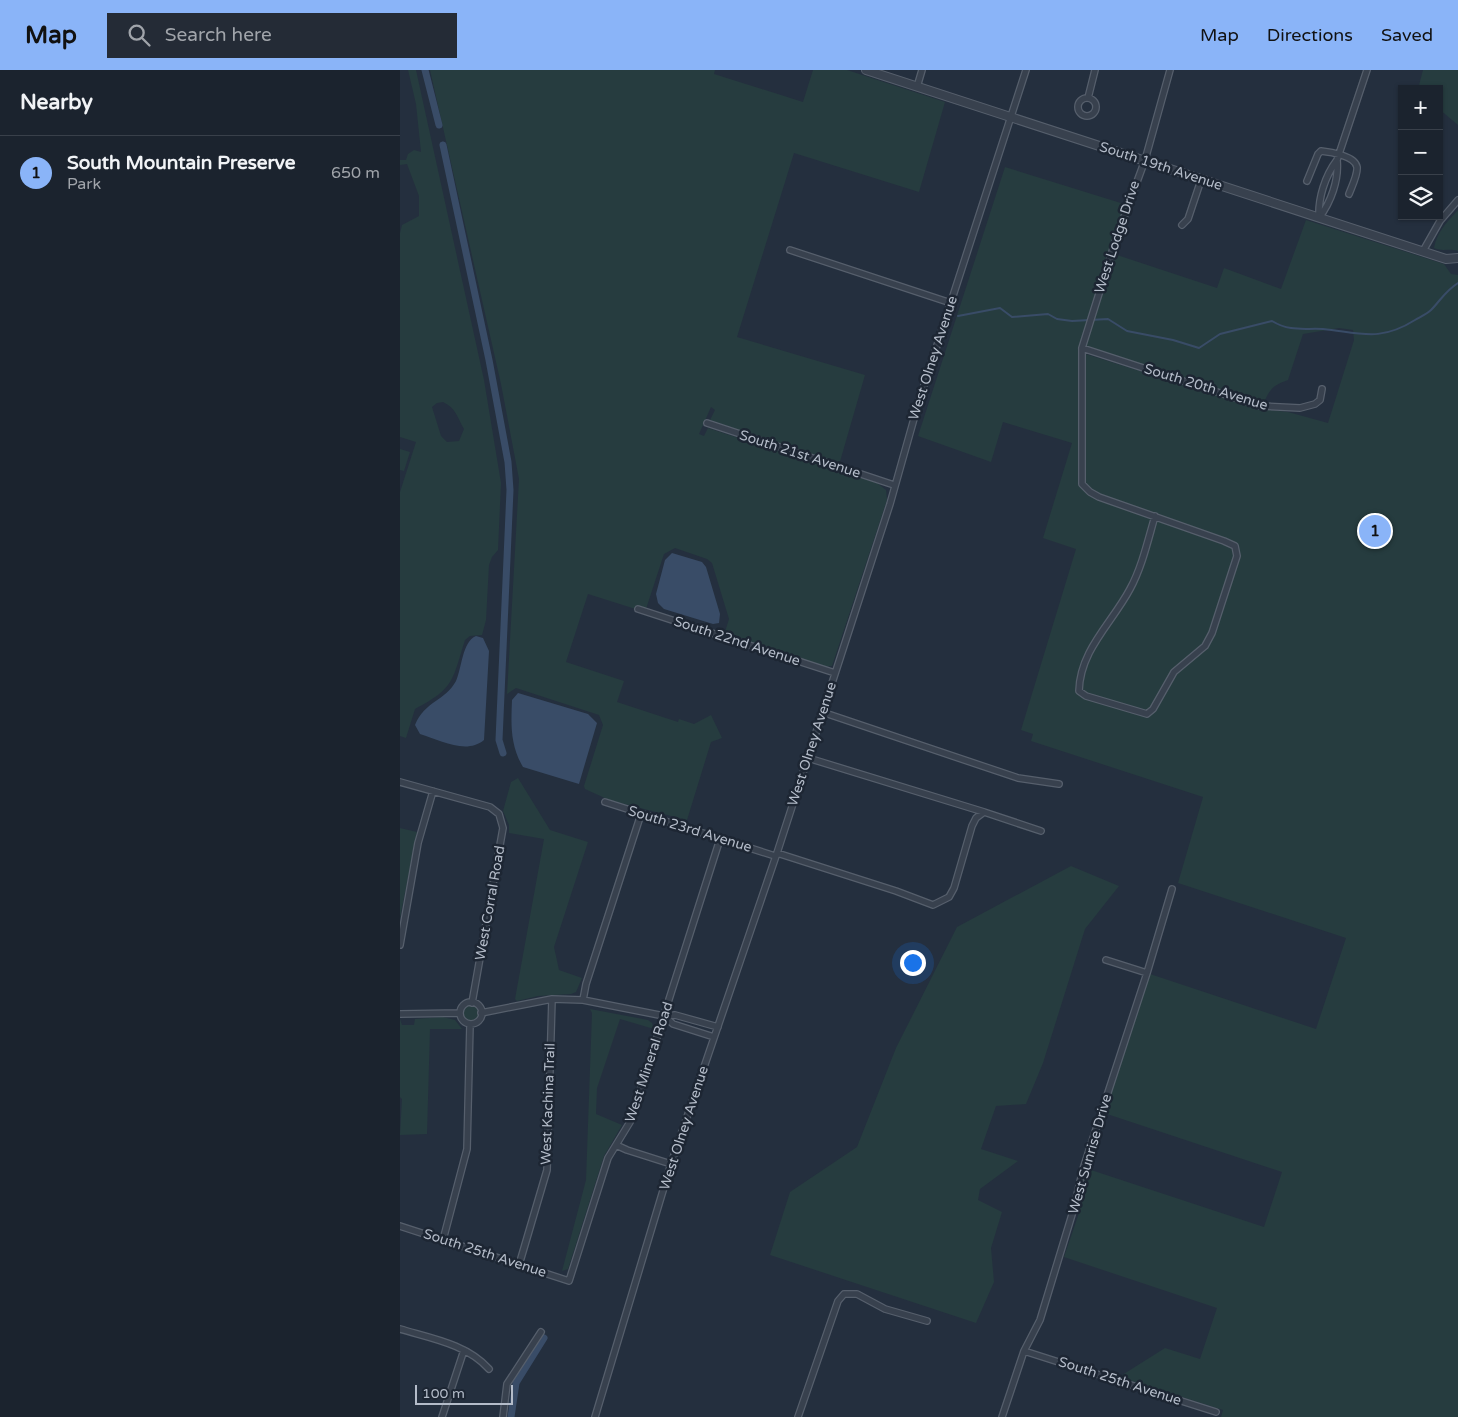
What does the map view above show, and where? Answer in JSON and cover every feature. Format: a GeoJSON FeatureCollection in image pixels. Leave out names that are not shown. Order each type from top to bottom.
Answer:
{"type":"FeatureCollection","features":[{"type":"Feature","properties":{"kind":"street","name":"South 19th Avenue"},"geometry":{"type":"LineString","coordinates":[[866,70],[1446,259],[1458,258]]}},
{"type":"Feature","properties":{"kind":"street"},"geometry":{"type":"LineString","coordinates":[[917,87],[922,70]]}},
{"type":"Feature","properties":{"kind":"street","name":"West Olney Avenue"},"geometry":{"type":"LineString","coordinates":[[595,1417],[672,1164],[808,758],[1026,70]]}},
{"type":"Feature","properties":{"kind":"street"},"geometry":{"type":"LineString","coordinates":[[1088,98],[1095,70]]}},
{"type":"Feature","properties":{"kind":"street","name":"West Lodge Drive"},"geometry":{"type":"LineString","coordinates":[[1155,516],[1099,497],[1082,484],[1082,348],[1119,230],[1144,160],[1170,70]]}},
{"type":"Feature","properties":{"kind":"street"},"geometry":{"type":"LineString","coordinates":[[1319,218],[1319,205],[1330,170],[1338,158],[1367,70]]}},
{"type":"Feature","properties":{"kind":"street"},"geometry":{"type":"LineString","coordinates":[[1307,181],[1321,151],[1338,158],[1354,161],[1357,170],[1349,194]]}},
{"type":"Feature","properties":{"kind":"street"},"geometry":{"type":"LineString","coordinates":[[1182,225],[1188,219],[1201,180]]}},
{"type":"Feature","properties":{"kind":"street"},"geometry":{"type":"LineString","coordinates":[[1422,251],[1440,221],[1458,200]]}},
{"type":"Feature","properties":{"kind":"street"},"geometry":{"type":"LineString","coordinates":[[790,250],[951,303]]}},
{"type":"Feature","properties":{"kind":"street","name":"South 20th Avenue"},"geometry":{"type":"LineString","coordinates":[[1082,348],[1260,406],[1300,408],[1315,404],[1320,400],[1322,390]]}},
{"type":"Feature","properties":{"kind":"street","name":"South 21st Avenue"},"geometry":{"type":"LineString","coordinates":[[707,424],[894,486]]}},
{"type":"Feature","properties":{"kind":"street"},"geometry":{"type":"LineString","coordinates":[[1155,516],[1235,546],[1237,556],[1212,633],[1205,646],[1174,672],[1153,709],[1146,714],[1086,696],[1079,691],[1079,685],[1089,651],[1130,589],[1145,553],[1155,516]]}},
{"type":"Feature","properties":{"kind":"street","name":"South 22nd Avenue"},"geometry":{"type":"LineString","coordinates":[[638,609],[835,673]]}},
{"type":"Feature","properties":{"kind":"street"},"geometry":{"type":"LineString","coordinates":[[822,712],[1018,778],[1060,784]]}},
{"type":"Feature","properties":{"kind":"street"},"geometry":{"type":"LineString","coordinates":[[808,758],[984,812],[1041,832]]}},
{"type":"Feature","properties":{"kind":"street"},"geometry":{"type":"LineString","coordinates":[[400,782],[433,791],[418,843],[400,945]]}},
{"type":"Feature","properties":{"kind":"street","name":"West Corral Road"},"geometry":{"type":"LineString","coordinates":[[433,791],[490,807],[499,814],[503,828],[472,1003]]}},
{"type":"Feature","properties":{"kind":"street","name":"South 23rd Avenue"},"geometry":{"type":"LineString","coordinates":[[604,802],[720,839],[896,891],[933,905],[949,897],[954,888],[972,826],[976,818],[984,812]]}},
{"type":"Feature","properties":{"kind":"street"},"geometry":{"type":"LineString","coordinates":[[583,1000],[586,984],[641,814]]}},
{"type":"Feature","properties":{"kind":"street","name":"West Mineral Road"},"geometry":{"type":"LineString","coordinates":[[569,1281],[608,1158],[630,1122],[720,839]]}},
{"type":"Feature","properties":{"kind":"street","name":"West Sunrise Drive"},"geometry":{"type":"LineString","coordinates":[[1002,1417],[1024,1351],[1040,1320],[1084,1169],[1172,889]]}},
{"type":"Feature","properties":{"kind":"street"},"geometry":{"type":"LineString","coordinates":[[1106,960],[1147,973]]}},
{"type":"Feature","properties":{"kind":"street"},"geometry":{"type":"LineString","coordinates":[[481,1013],[552,999],[583,1000],[664,1016],[675,1015],[718,1027]]}},
{"type":"Feature","properties":{"kind":"street","name":"West Kachina Trail"},"geometry":{"type":"LineString","coordinates":[[520,1265],[547,1170],[552,999]]}},
{"type":"Feature","properties":{"kind":"street"},"geometry":{"type":"LineString","coordinates":[[460,1013],[466,1004],[472,1003],[477,1005],[481,1013]]}},
{"type":"Feature","properties":{"kind":"street"},"geometry":{"type":"LineString","coordinates":[[400,1014],[460,1013]]}},
{"type":"Feature","properties":{"kind":"street"},"geometry":{"type":"LineString","coordinates":[[460,1013],[463,1021],[470,1024],[477,1022],[481,1013]]}},
{"type":"Feature","properties":{"kind":"street"},"geometry":{"type":"LineString","coordinates":[[664,1016],[673,1024],[714,1037]]}},
{"type":"Feature","properties":{"kind":"street"},"geometry":{"type":"LineString","coordinates":[[686,1028],[689,1018]]}},
{"type":"Feature","properties":{"kind":"street"},"geometry":{"type":"LineString","coordinates":[[443,1240],[467,1149],[470,1024]]}},
{"type":"Feature","properties":{"kind":"street"},"geometry":{"type":"LineString","coordinates":[[616,1145],[672,1164]]}},
{"type":"Feature","properties":{"kind":"street","name":"South 25th Avenue"},"geometry":{"type":"LineString","coordinates":[[400,1226],[569,1281]]}},
{"type":"Feature","properties":{"kind":"street"},"geometry":{"type":"LineString","coordinates":[[798,1417],[838,1301],[844,1294],[857,1294],[885,1309],[927,1321]]}},
{"type":"Feature","properties":{"kind":"street"},"geometry":{"type":"LineString","coordinates":[[400,1329],[464,1350],[480,1360],[488,1369]]}},
{"type":"Feature","properties":{"kind":"street"},"geometry":{"type":"LineString","coordinates":[[503,1417],[507,1384],[541,1332]]}},
{"type":"Feature","properties":{"kind":"street"},"geometry":{"type":"LineString","coordinates":[[442,1417],[464,1350]]}},
{"type":"Feature","properties":{"kind":"street","name":"South 25th Avenue"},"geometry":{"type":"LineString","coordinates":[[1024,1351],[1216,1412]]}},
{"type":"Feature","properties":{"kind":"green space"},"geometry":{"type":"Polygon","coordinates":[[[408,70],[416,70],[484,380],[501,483],[498,550],[492,557],[489,565],[486,620],[482,635],[470,636],[465,640],[450,682],[438,695],[415,709],[406,738],[400,736],[400,492],[416,442],[400,437],[400,233],[402,225],[419,216],[419,196],[407,164],[400,165],[400,160],[406,160],[408,154],[414,150],[421,152],[416,104],[408,70]],[[443,402],[437,403],[432,407],[441,436],[447,442],[459,441],[464,429],[456,413],[443,402]]]}},
{"type":"Feature","properties":{"kind":"green space"},"geometry":{"type":"Polygon","coordinates":[[[430,70],[715,70],[714,74],[803,102],[813,70],[847,70],[945,102],[919,192],[794,153],[737,337],[865,375],[839,465],[710,420],[715,410],[711,407],[699,434],[704,436],[708,428],[877,483],[886,490],[887,500],[832,666],[823,667],[724,635],[729,619],[712,563],[707,559],[675,548],[664,554],[645,612],[588,594],[566,662],[624,681],[617,702],[678,722],[679,719],[694,724],[711,715],[722,738],[711,742],[687,820],[609,800],[585,789],[584,786],[603,725],[599,715],[516,688],[507,694],[519,479],[501,384],[430,70]]]}},
{"type":"Feature","properties":{"kind":"green space"},"geometry":{"type":"Polygon","coordinates":[[[1423,70],[1458,70],[1458,125],[1443,112],[1443,85],[1419,85],[1423,70]]]}},
{"type":"Feature","properties":{"kind":"green space"},"geometry":{"type":"Polygon","coordinates":[[[1005,167],[1124,204],[1079,352],[1262,409],[1288,412],[1328,423],[1354,340],[1353,330],[1339,328],[1303,334],[1288,380],[1273,388],[1264,403],[1092,349],[1086,346],[1114,254],[1217,288],[1224,268],[1281,289],[1306,220],[1444,264],[1451,274],[1458,275],[1458,1417],[1221,1417],[1223,1410],[1119,1377],[1165,1348],[1200,1359],[1217,1308],[1064,1257],[1079,1213],[1085,1168],[1264,1227],[1282,1172],[1104,1113],[1150,974],[1316,1029],[1346,938],[1178,883],[1203,797],[1031,741],[1033,734],[1021,730],[1076,549],[1043,538],[1072,443],[1003,422],[991,462],[918,436],[1005,167]]]}},
{"type":"Feature","properties":{"kind":"green space"},"geometry":{"type":"Polygon","coordinates":[[[1458,210],[1458,251],[1434,248],[1440,232],[1458,210]]]}},
{"type":"Feature","properties":{"kind":"green space"},"geometry":{"type":"Polygon","coordinates":[[[400,449],[410,452],[404,471],[400,470],[400,449]]]}},
{"type":"Feature","properties":{"kind":"green space"},"geometry":{"type":"Polygon","coordinates":[[[518,778],[550,830],[588,842],[554,947],[559,970],[582,978],[576,992],[538,996],[517,1001],[515,999],[544,839],[509,833],[509,825],[503,811],[511,782],[518,778]]]}},
{"type":"Feature","properties":{"kind":"green space"},"geometry":{"type":"Polygon","coordinates":[[[400,828],[417,832],[400,918],[400,828]]]}},
{"type":"Feature","properties":{"kind":"green space"},"geometry":{"type":"Polygon","coordinates":[[[1071,866],[1119,886],[1085,929],[1043,1063],[1026,1104],[996,1106],[981,1149],[1018,1161],[980,1189],[978,1200],[1002,1212],[991,1248],[994,1282],[976,1323],[770,1255],[790,1192],[857,1147],[896,1048],[957,927],[1071,866]]]}},
{"type":"Feature","properties":{"kind":"green space"},"geometry":{"type":"Polygon","coordinates":[[[467,1003],[475,1003],[481,1009],[481,1017],[475,1023],[467,1023],[461,1017],[461,1009],[467,1003]]]}},
{"type":"Feature","properties":{"kind":"green space"},"geometry":{"type":"Polygon","coordinates":[[[590,1009],[648,1020],[652,1023],[654,1029],[620,1019],[597,1088],[596,1114],[622,1125],[604,1156],[568,1269],[562,1271],[586,1180],[592,1013],[590,1009]]]}},
{"type":"Feature","properties":{"kind":"green space"},"geometry":{"type":"Polygon","coordinates":[[[443,1017],[455,1020],[462,1029],[430,1029],[427,1134],[400,1135],[402,1099],[400,1097],[400,1019],[402,1025],[414,1025],[415,1019],[443,1017]]]}},
{"type":"Feature","properties":{"kind":"water"},"geometry":{"type":"Polygon","coordinates":[[[672,553],[702,562],[706,567],[720,614],[719,623],[713,624],[664,609],[658,603],[656,594],[665,560],[672,553]]]}},
{"type":"Feature","properties":{"kind":"water"},"geometry":{"type":"Polygon","coordinates":[[[476,636],[483,638],[489,651],[484,740],[477,744],[461,746],[420,734],[415,725],[419,717],[429,706],[446,693],[456,681],[465,649],[471,639],[476,636]]]}},
{"type":"Feature","properties":{"kind":"water"},"geometry":{"type":"Polygon","coordinates":[[[518,693],[588,714],[597,723],[579,784],[523,767],[516,751],[512,726],[512,700],[518,693]]]}},
{"type":"Feature","properties":{"kind":"waterway"},"geometry":{"type":"LineString","coordinates":[[425,70],[439,125]]}},
{"type":"Feature","properties":{"kind":"waterway"},"geometry":{"type":"LineString","coordinates":[[443,145],[489,360],[508,462],[510,490],[499,740],[503,753]]}},
{"type":"Feature","properties":{"kind":"waterway"},"geometry":{"type":"LineString","coordinates":[[958,316],[1000,308],[1012,317],[1048,314],[1057,319],[1072,321],[1108,319],[1127,331],[1173,340],[1199,348],[1220,334],[1272,321],[1285,327],[1297,329],[1323,329],[1360,334],[1381,334],[1403,327],[1428,313],[1446,292],[1458,283]]}},
{"type":"Feature","properties":{"kind":"waterway"},"geometry":{"type":"LineString","coordinates":[[511,1417],[516,1383],[544,1338]]}},
{"type":"Feature","properties":{"kind":"place","name":"South Mountain Preserve"},"geometry":{"type":"Point","coordinates":[1375,531]}}]}
